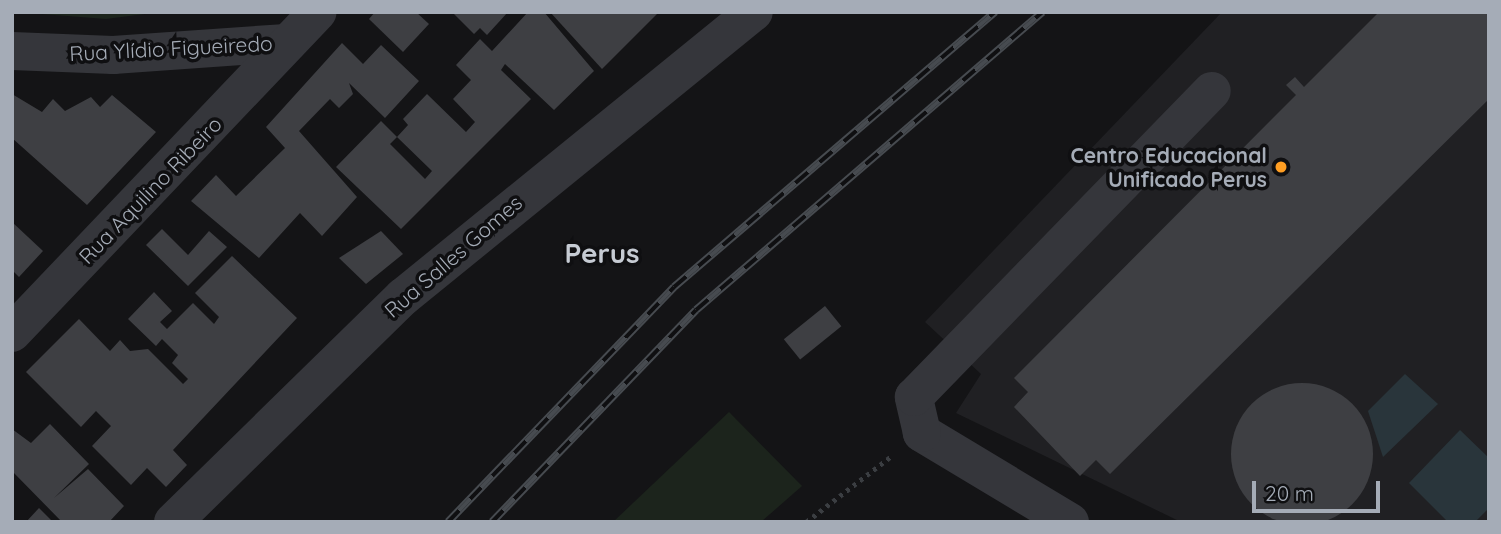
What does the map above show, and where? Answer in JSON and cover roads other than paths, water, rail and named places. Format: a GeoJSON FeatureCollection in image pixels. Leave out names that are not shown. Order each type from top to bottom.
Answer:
{"type":"FeatureCollection","features":[{"type":"Feature","properties":{"kind":"street","name":"Rua Ylídio Figueiredo"},"geometry":{"type":"LineString","coordinates":[[12,51],[113,55],[283,43],[318,12]]}},
{"type":"Feature","properties":{"kind":"street","name":"Rua Salles Gomes"},"geometry":{"type":"LineString","coordinates":[[173,522],[403,297],[754,12]]}},
{"type":"Feature","properties":{"kind":"street","name":"Rua Aquilino Ribeiro"},"geometry":{"type":"LineString","coordinates":[[12,333],[283,43]]}},
{"type":"Feature","properties":{"kind":"street"},"geometry":{"type":"LineString","coordinates":[[1070,522],[922,433],[914,397],[1212,92]]}},
{"type":"Feature","properties":{"kind":"railway"},"geometry":{"type":"LineString","coordinates":[[448,522],[674,287],[995,12]]}},
{"type":"Feature","properties":{"kind":"railway"},"geometry":{"type":"LineString","coordinates":[[492,522],[696,310],[1043,12]]}},
{"type":"Feature","properties":{"kind":"place","name":"Centro Educacional Unificado Perus"},"geometry":{"type":"Point","coordinates":[1281,167]}},
{"type":"Feature","properties":{"kind":"district","name":"Perus"},"geometry":{"type":"Point","coordinates":[602,253]}}]}
